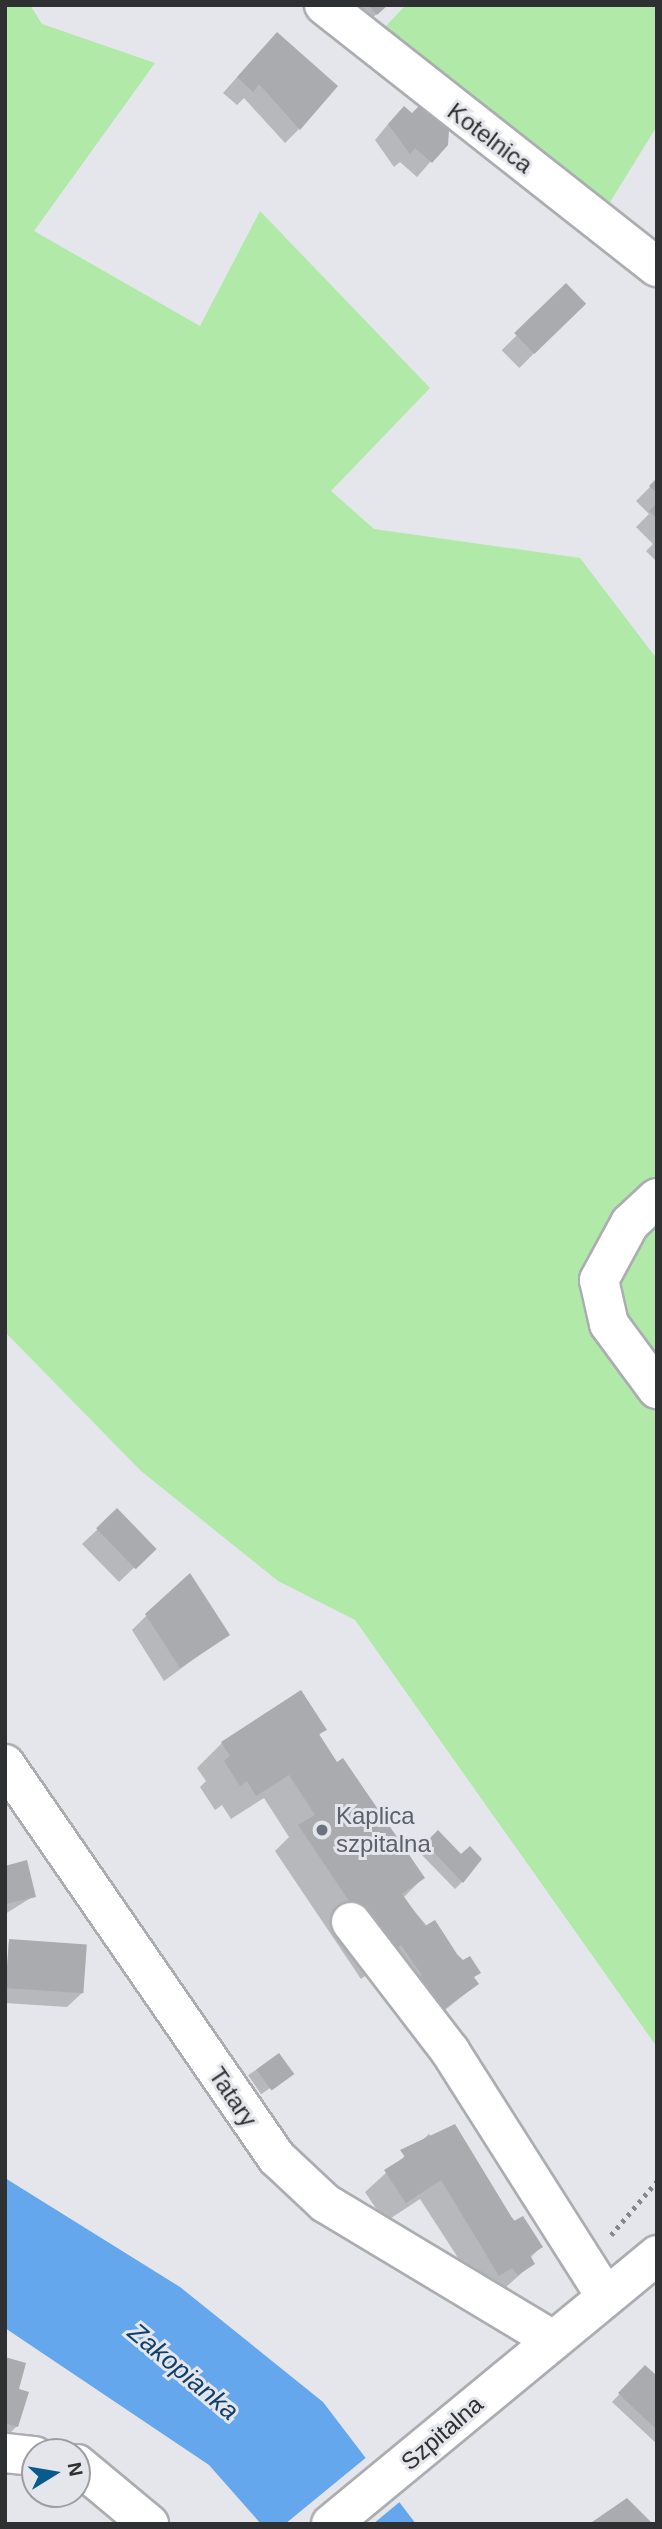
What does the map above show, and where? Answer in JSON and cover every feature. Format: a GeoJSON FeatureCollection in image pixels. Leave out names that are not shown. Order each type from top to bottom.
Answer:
{"type":"FeatureCollection","features":[{"type":"Feature","properties":{"kind":"street","name":"Kotelnica"},"geometry":{"type":"LineString","coordinates":[[324,5],[657,267]]}},
{"type":"Feature","properties":{"kind":"street"},"geometry":{"type":"LineString","coordinates":[[657,1198],[630,1223],[598,1280],[609,1324],[657,1389]]}},
{"type":"Feature","properties":{"kind":"street","name":"Tatary"},"geometry":{"type":"LineString","coordinates":[[5,1764],[277,2158],[325,2203],[550,2338]]}},
{"type":"Feature","properties":{"kind":"street"},"geometry":{"type":"LineString","coordinates":[[351,1923],[450,2051],[595,2280]]}},
{"type":"Feature","properties":{"kind":"street","name":"Szpitalna"},"geometry":{"type":"LineString","coordinates":[[331,2524],[419,2454],[550,2338],[595,2280],[657,2255]]}},
{"type":"Feature","properties":{"kind":"street"},"geometry":{"type":"LineString","coordinates":[[91,2470],[149,2524]]}},
{"type":"Feature","properties":{"kind":"path"},"geometry":{"type":"LineString","coordinates":[[595,2280],[657,2181]]}},
{"type":"Feature","properties":{"kind":"green space"},"geometry":{"type":"Polygon","coordinates":[[[5,5],[30,5],[42,24],[155,63],[34,231],[200,326],[260,211],[430,388],[331,491],[374,529],[580,558],[657,659],[657,2047],[355,1620],[278,1581],[141,1471],[5,1332],[5,5]]]}},
{"type":"Feature","properties":{"kind":"green space"},"geometry":{"type":"Polygon","coordinates":[[[406,5],[657,5],[657,126],[607,207],[383,29],[406,5]]]}},
{"type":"Feature","properties":{"kind":"water","name":"Zakopianka"},"geometry":{"type":"Polygon","coordinates":[[[5,2178],[180,2287],[323,2402],[416,2524],[261,2524],[209,2465],[5,2328],[5,2178]]]}},
{"type":"Feature","properties":{"kind":"pier"},"geometry":{"type":"Polygon","coordinates":[[[368,2456],[402,2500],[373,2524],[285,2524],[368,2456]]]}},
{"type":"Feature","properties":{"kind":"building"},"geometry":{"type":"Polygon","coordinates":[[[368,5],[388,5],[377,15],[368,5]]]}},
{"type":"Feature","properties":{"kind":"building"},"geometry":{"type":"Polygon","coordinates":[[[277,32],[338,86],[300,130],[259,84],[253,92],[237,77],[277,32]]]}},
{"type":"Feature","properties":{"kind":"building"},"geometry":{"type":"Polygon","coordinates":[[[420,105],[449,130],[448,145],[432,163],[415,148],[410,154],[388,124],[404,106],[412,113],[420,105]]]}},
{"type":"Feature","properties":{"kind":"building"},"geometry":{"type":"Polygon","coordinates":[[[566,283],[586,304],[534,354],[514,333],[566,283]]]}},
{"type":"Feature","properties":{"kind":"building"},"geometry":{"type":"Polygon","coordinates":[[[657,478],[657,493],[649,486],[657,478]]]}},
{"type":"Feature","properties":{"kind":"building"},"geometry":{"type":"Polygon","coordinates":[[[657,503],[657,519],[649,511],[657,503]]]}},
{"type":"Feature","properties":{"kind":"building"},"geometry":{"type":"Polygon","coordinates":[[[117,1508],[157,1549],[136,1569],[96,1528],[117,1508]]]}},
{"type":"Feature","properties":{"kind":"building"},"geometry":{"type":"Polygon","coordinates":[[[190,1573],[230,1635],[180,1668],[145,1614],[190,1573]]]}},
{"type":"Feature","properties":{"kind":"building"},"geometry":{"type":"Polygon","coordinates":[[[301,1690],[327,1730],[319,1734],[337,1762],[343,1758],[425,1878],[402,1894],[425,1926],[435,1920],[457,1954],[463,1960],[470,1956],[481,1973],[474,1977],[479,1984],[437,2014],[415,1980],[422,1975],[401,1945],[386,1956],[298,1825],[315,1815],[289,1775],[256,1796],[247,1781],[240,1786],[224,1761],[230,1756],[221,1742],[301,1690]]]}},
{"type":"Feature","properties":{"kind":"building"},"geometry":{"type":"Polygon","coordinates":[[[438,1830],[461,1854],[470,1846],[482,1859],[463,1883],[425,1843],[438,1830]]]}},
{"type":"Feature","properties":{"kind":"building"},"geometry":{"type":"Polygon","coordinates":[[[27,1860],[36,1897],[5,1904],[5,1866],[27,1860]]]}},
{"type":"Feature","properties":{"kind":"building"},"geometry":{"type":"Polygon","coordinates":[[[9,1939],[87,1944],[83,1993],[6,1988],[9,1939]]]}},
{"type":"Feature","properties":{"kind":"building"},"geometry":{"type":"Polygon","coordinates":[[[279,2053],[294,2074],[272,2090],[256,2069],[279,2053]]]}},
{"type":"Feature","properties":{"kind":"building"},"geometry":{"type":"Polygon","coordinates":[[[455,2124],[514,2221],[523,2216],[543,2247],[530,2255],[535,2264],[518,2275],[512,2268],[499,2276],[441,2180],[406,2203],[384,2170],[405,2157],[400,2150],[455,2124]]]}},
{"type":"Feature","properties":{"kind":"building"},"geometry":{"type":"Polygon","coordinates":[[[5,2357],[26,2363],[19,2389],[29,2392],[18,2427],[5,2423],[5,2357]]]}},
{"type":"Feature","properties":{"kind":"building"},"geometry":{"type":"Polygon","coordinates":[[[645,2365],[657,2376],[657,2430],[618,2393],[645,2365]]]}},
{"type":"Feature","properties":{"kind":"building"},"geometry":{"type":"Polygon","coordinates":[[[627,2498],[653,2524],[593,2524],[592,2522],[627,2498]]]}},
{"type":"Feature","properties":{"kind":"place","name":"Kaplica szpitalna"},"geometry":{"type":"Point","coordinates":[322,1830]}}]}
